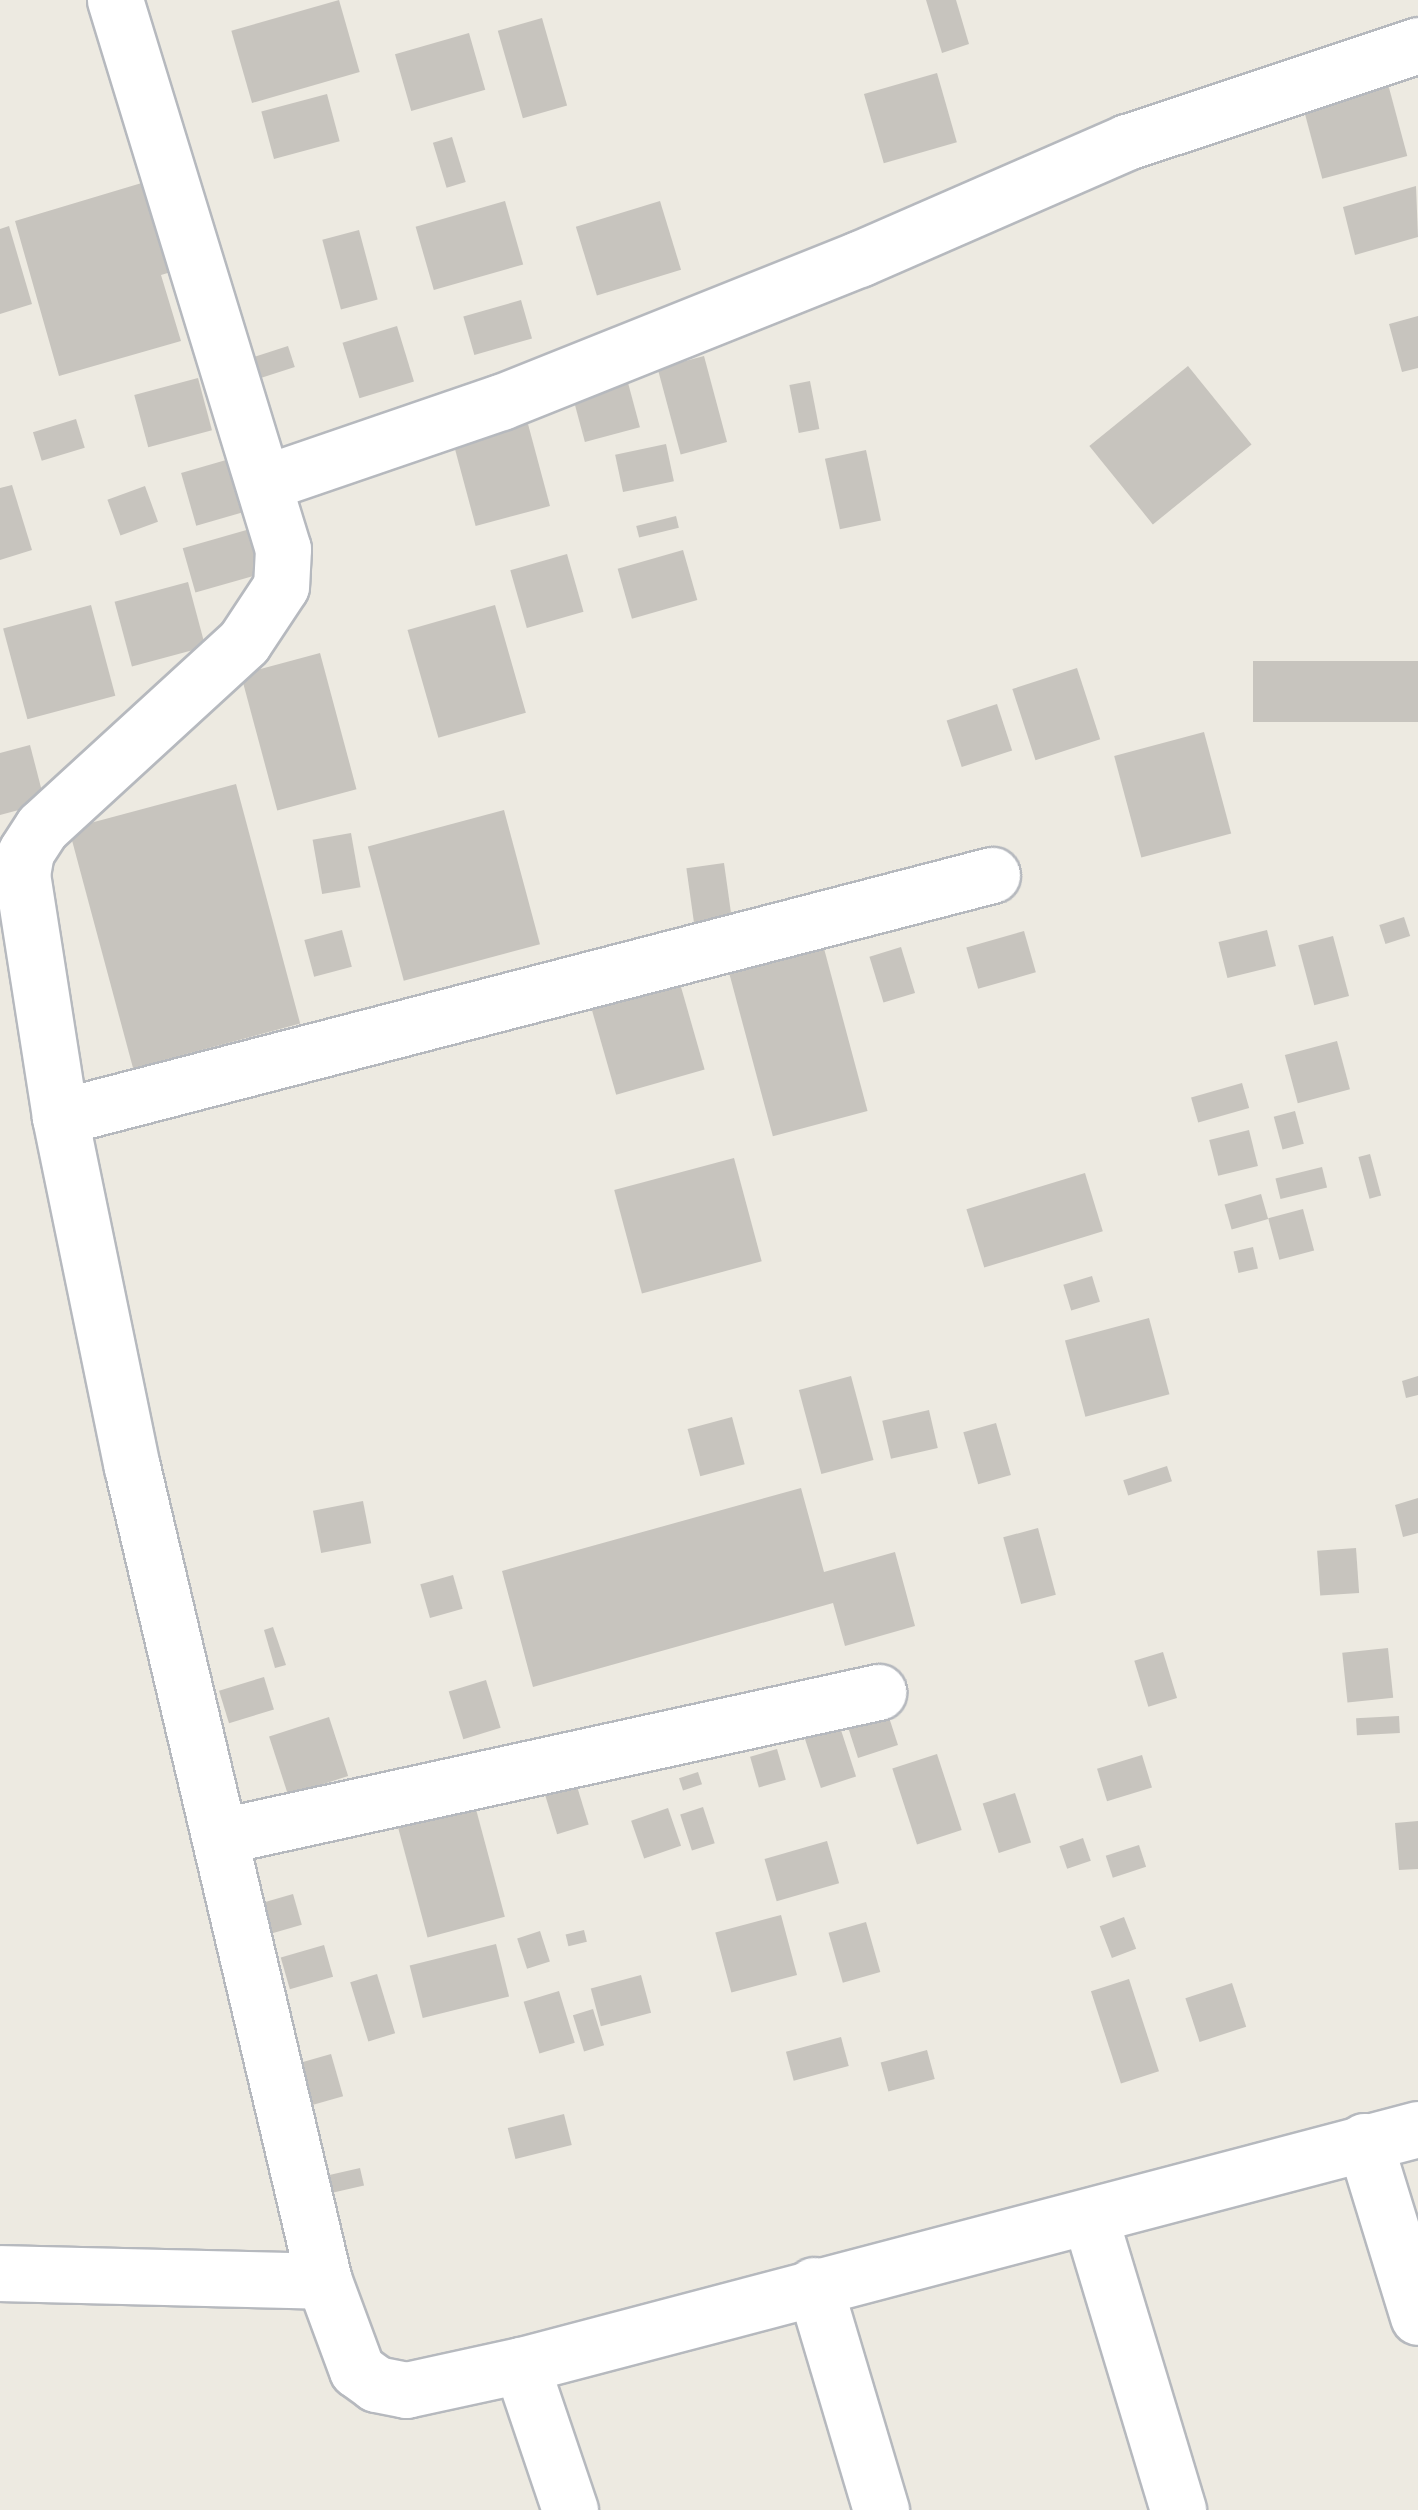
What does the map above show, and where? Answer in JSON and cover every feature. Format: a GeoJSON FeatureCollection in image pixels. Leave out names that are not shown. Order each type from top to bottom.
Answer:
{"type":"FeatureCollection","features":[{"type":"Feature","properties":{"kind":"street"},"geometry":{"type":"LineString","coordinates":[[115,0],[283,549],[281,586],[269,611],[244,642],[80,787],[26,852],[26,905],[60,1117],[132,1468],[222,1836],[324,2281],[357,2370],[376,2384],[406,2390],[520,2365],[814,2285],[1090,2218],[1364,2140],[1418,2129]]}},
{"type":"Feature","properties":{"kind":"street"},"geometry":{"type":"LineString","coordinates":[[264,483],[519,395],[859,260],[1127,142],[1418,45]]}},
{"type":"Feature","properties":{"kind":"street"},"geometry":{"type":"LineString","coordinates":[[60,1117],[992,875]]}},
{"type":"Feature","properties":{"kind":"street"},"geometry":{"type":"LineString","coordinates":[[222,1836],[878,1692]]}},
{"type":"Feature","properties":{"kind":"street"},"geometry":{"type":"LineString","coordinates":[[1364,2140],[1418,2317]]}},
{"type":"Feature","properties":{"kind":"street"},"geometry":{"type":"LineString","coordinates":[[1090,2218],[1178,2510]]}},
{"type":"Feature","properties":{"kind":"street"},"geometry":{"type":"LineString","coordinates":[[0,2273],[324,2281]]}},
{"type":"Feature","properties":{"kind":"street"},"geometry":{"type":"LineString","coordinates":[[814,2285],[881,2510]]}},
{"type":"Feature","properties":{"kind":"street"},"geometry":{"type":"LineString","coordinates":[[520,2365],[570,2510]]}},
{"type":"Feature","properties":{"kind":"building"},"geometry":{"type":"Polygon","coordinates":[[[339,0],[360,72],[252,103],[231,31],[339,0]]]}},
{"type":"Feature","properties":{"kind":"building"},"geometry":{"type":"Polygon","coordinates":[[[926,0],[956,0],[969,44],[942,53],[926,0]]]}},
{"type":"Feature","properties":{"kind":"building"},"geometry":{"type":"Polygon","coordinates":[[[542,18],[567,105],[523,118],[498,31],[542,18]]]}},
{"type":"Feature","properties":{"kind":"building"},"geometry":{"type":"Polygon","coordinates":[[[469,33],[485,90],[411,111],[395,54],[469,33]]]}},
{"type":"Feature","properties":{"kind":"building"},"geometry":{"type":"Polygon","coordinates":[[[1384,69],[1407,156],[1322,179],[1299,92],[1384,69]]]}},
{"type":"Feature","properties":{"kind":"building"},"geometry":{"type":"Polygon","coordinates":[[[937,73],[957,142],[884,163],[864,94],[937,73]]]}},
{"type":"Feature","properties":{"kind":"building"},"geometry":{"type":"Polygon","coordinates":[[[327,94],[340,141],[274,159],[261,112],[327,94]]]}},
{"type":"Feature","properties":{"kind":"building"},"geometry":{"type":"Polygon","coordinates":[[[452,137],[466,182],[447,188],[433,143],[452,137]]]}},
{"type":"Feature","properties":{"kind":"building"},"geometry":{"type":"Polygon","coordinates":[[[165,176],[191,266],[161,275],[181,341],[59,376],[15,221],[165,176]]]}},
{"type":"Feature","properties":{"kind":"building"},"geometry":{"type":"Polygon","coordinates":[[[1416,186],[1418,237],[1355,255],[1343,207],[1416,186]]]}},
{"type":"Feature","properties":{"kind":"building"},"geometry":{"type":"Polygon","coordinates":[[[505,201],[523,264],[434,290],[416,227],[505,201]]]}},
{"type":"Feature","properties":{"kind":"building"},"geometry":{"type":"Polygon","coordinates":[[[660,201],[681,270],[597,296],[576,227],[660,201]]]}},
{"type":"Feature","properties":{"kind":"building"},"geometry":{"type":"Polygon","coordinates":[[[9,226],[32,304],[0,314],[0,229],[9,226]]]}},
{"type":"Feature","properties":{"kind":"building"},"geometry":{"type":"Polygon","coordinates":[[[359,230],[378,300],[341,309],[322,240],[359,230]]]}},
{"type":"Feature","properties":{"kind":"building"},"geometry":{"type":"Polygon","coordinates":[[[521,300],[532,338],[474,355],[463,317],[521,300]]]}},
{"type":"Feature","properties":{"kind":"building"},"geometry":{"type":"Polygon","coordinates":[[[1418,316],[1418,368],[1402,372],[1389,324],[1418,316]]]}},
{"type":"Feature","properties":{"kind":"building"},"geometry":{"type":"Polygon","coordinates":[[[397,326],[414,381],[359,398],[342,343],[397,326]]]}},
{"type":"Feature","properties":{"kind":"building"},"geometry":{"type":"Polygon","coordinates":[[[288,346],[295,367],[262,378],[255,357],[288,346]]]}},
{"type":"Feature","properties":{"kind":"building"},"geometry":{"type":"Polygon","coordinates":[[[704,356],[727,442],[681,454],[658,368],[704,356]]]}},
{"type":"Feature","properties":{"kind":"building"},"geometry":{"type":"Polygon","coordinates":[[[1188,366],[1252,444],[1153,524],[1089,446],[1188,366]]]}},
{"type":"Feature","properties":{"kind":"building"},"geometry":{"type":"Polygon","coordinates":[[[198,378],[212,430],[148,447],[134,395],[198,378]]]}},
{"type":"Feature","properties":{"kind":"building"},"geometry":{"type":"Polygon","coordinates":[[[627,379],[640,427],[585,442],[572,394],[627,379]]]}},
{"type":"Feature","properties":{"kind":"building"},"geometry":{"type":"Polygon","coordinates":[[[810,381],[819,429],[799,433],[789,385],[810,381]]]}},
{"type":"Feature","properties":{"kind":"building"},"geometry":{"type":"Polygon","coordinates":[[[76,419],[85,448],[42,461],[33,432],[76,419]]]}},
{"type":"Feature","properties":{"kind":"building"},"geometry":{"type":"Polygon","coordinates":[[[528,424],[550,506],[476,526],[454,444],[528,424]]]}},
{"type":"Feature","properties":{"kind":"building"},"geometry":{"type":"Polygon","coordinates":[[[666,444],[674,481],[623,492],[615,455],[666,444]]]}},
{"type":"Feature","properties":{"kind":"building"},"geometry":{"type":"Polygon","coordinates":[[[866,450],[881,520],[840,529],[825,459],[866,450]]]}},
{"type":"Feature","properties":{"kind":"building"},"geometry":{"type":"Polygon","coordinates":[[[233,458],[248,511],[196,526],[181,473],[233,458]]]}},
{"type":"Feature","properties":{"kind":"building"},"geometry":{"type":"Polygon","coordinates":[[[12,485],[32,550],[0,560],[0,488],[12,485]]]}},
{"type":"Feature","properties":{"kind":"building"},"geometry":{"type":"Polygon","coordinates":[[[145,486],[158,522],[120,535],[107,500],[145,486]]]}},
{"type":"Feature","properties":{"kind":"building"},"geometry":{"type":"Polygon","coordinates":[[[676,516],[679,528],[639,538],[636,526],[676,516]]]}},
{"type":"Feature","properties":{"kind":"building"},"geometry":{"type":"Polygon","coordinates":[[[250,529],[263,573],[195,593],[183,548],[250,529]]]}},
{"type":"Feature","properties":{"kind":"building"},"geometry":{"type":"Polygon","coordinates":[[[683,550],[697,600],[632,619],[618,569],[683,550]]]}},
{"type":"Feature","properties":{"kind":"building"},"geometry":{"type":"Polygon","coordinates":[[[567,554],[584,612],[527,628],[510,570],[567,554]]]}},
{"type":"Feature","properties":{"kind":"building"},"geometry":{"type":"Polygon","coordinates":[[[188,582],[205,647],[132,666],[115,602],[188,582]]]}},
{"type":"Feature","properties":{"kind":"building"},"geometry":{"type":"Polygon","coordinates":[[[91,605],[115,696],[27,719],[3,629],[91,605]]]}},
{"type":"Feature","properties":{"kind":"building"},"geometry":{"type":"Polygon","coordinates":[[[495,605],[526,713],[438,738],[408,630],[495,605]]]}},
{"type":"Feature","properties":{"kind":"building"},"geometry":{"type":"Polygon","coordinates":[[[320,653],[356,789],[277,810],[241,674],[320,653]]]}},
{"type":"Feature","properties":{"kind":"building"},"geometry":{"type":"Polygon","coordinates":[[[1253,661],[1418,661],[1418,722],[1253,722],[1253,661]]]}},
{"type":"Feature","properties":{"kind":"building"},"geometry":{"type":"Polygon","coordinates":[[[1077,668],[1100,739],[1036,760],[1012,689],[1077,668]]]}},
{"type":"Feature","properties":{"kind":"building"},"geometry":{"type":"Polygon","coordinates":[[[997,704],[1012,751],[962,767],[947,720],[997,704]]]}},
{"type":"Feature","properties":{"kind":"building"},"geometry":{"type":"Polygon","coordinates":[[[1204,732],[1231,833],[1141,857],[1114,756],[1204,732]]]}},
{"type":"Feature","properties":{"kind":"building"},"geometry":{"type":"Polygon","coordinates":[[[30,745],[45,803],[0,815],[0,753],[30,745]]]}},
{"type":"Feature","properties":{"kind":"building"},"geometry":{"type":"Polygon","coordinates":[[[236,784],[300,1024],[133,1068],[69,829],[236,784]]]}},
{"type":"Feature","properties":{"kind":"building"},"geometry":{"type":"Polygon","coordinates":[[[504,810],[540,944],[404,981],[368,846],[504,810]]]}},
{"type":"Feature","properties":{"kind":"building"},"geometry":{"type":"Polygon","coordinates":[[[351,833],[361,887],[322,894],[313,840],[351,833]]]}},
{"type":"Feature","properties":{"kind":"building"},"geometry":{"type":"Polygon","coordinates":[[[724,863],[732,918],[694,924],[686,868],[724,863]]]}},
{"type":"Feature","properties":{"kind":"building"},"geometry":{"type":"Polygon","coordinates":[[[1404,917],[1410,936],[1385,944],[1379,925],[1404,917]]]}},
{"type":"Feature","properties":{"kind":"building"},"geometry":{"type":"Polygon","coordinates":[[[342,930],[352,967],[314,977],[304,940],[342,930]]]}},
{"type":"Feature","properties":{"kind":"building"},"geometry":{"type":"Polygon","coordinates":[[[1267,930],[1276,966],[1227,978],[1218,942],[1267,930]]]}},
{"type":"Feature","properties":{"kind":"building"},"geometry":{"type":"Polygon","coordinates":[[[1024,931],[1036,972],[978,989],[966,948],[1024,931]]]}},
{"type":"Feature","properties":{"kind":"building"},"geometry":{"type":"Polygon","coordinates":[[[1333,936],[1349,996],[1314,1005],[1298,945],[1333,936]]]}},
{"type":"Feature","properties":{"kind":"building"},"geometry":{"type":"Polygon","coordinates":[[[822,941],[868,1111],[773,1136],[727,966],[822,941]]]}},
{"type":"Feature","properties":{"kind":"building"},"geometry":{"type":"Polygon","coordinates":[[[901,947],[915,993],[883,1003],[869,957],[901,947]]]}},
{"type":"Feature","properties":{"kind":"building"},"geometry":{"type":"Polygon","coordinates":[[[679,980],[705,1069],[616,1095],[591,1005],[679,980]]]}},
{"type":"Feature","properties":{"kind":"building"},"geometry":{"type":"Polygon","coordinates":[[[1337,1041],[1350,1089],[1298,1103],[1285,1055],[1337,1041]]]}},
{"type":"Feature","properties":{"kind":"building"},"geometry":{"type":"Polygon","coordinates":[[[1242,1083],[1249,1108],[1198,1123],[1191,1098],[1242,1083]]]}},
{"type":"Feature","properties":{"kind":"building"},"geometry":{"type":"Polygon","coordinates":[[[1295,1111],[1304,1144],[1283,1150],[1274,1117],[1295,1111]]]}},
{"type":"Feature","properties":{"kind":"building"},"geometry":{"type":"Polygon","coordinates":[[[1249,1130],[1258,1166],[1218,1176],[1209,1140],[1249,1130]]]}},
{"type":"Feature","properties":{"kind":"building"},"geometry":{"type":"Polygon","coordinates":[[[1370,1154],[1381,1196],[1370,1199],[1358,1157],[1370,1154]]]}},
{"type":"Feature","properties":{"kind":"building"},"geometry":{"type":"Polygon","coordinates":[[[734,1158],[762,1261],[642,1293],[614,1190],[734,1158]]]}},
{"type":"Feature","properties":{"kind":"building"},"geometry":{"type":"Polygon","coordinates":[[[1322,1167],[1327,1187],[1281,1199],[1275,1179],[1322,1167]]]}},
{"type":"Feature","properties":{"kind":"building"},"geometry":{"type":"Polygon","coordinates":[[[1085,1173],[1103,1231],[984,1268],[966,1209],[1085,1173]]]}},
{"type":"Feature","properties":{"kind":"building"},"geometry":{"type":"Polygon","coordinates":[[[1261,1194],[1268,1219],[1232,1229],[1224,1204],[1261,1194]]]}},
{"type":"Feature","properties":{"kind":"building"},"geometry":{"type":"Polygon","coordinates":[[[1303,1209],[1314,1251],[1279,1260],[1268,1218],[1303,1209]]]}},
{"type":"Feature","properties":{"kind":"building"},"geometry":{"type":"Polygon","coordinates":[[[1253,1247],[1258,1268],[1238,1273],[1234,1251],[1253,1247]]]}},
{"type":"Feature","properties":{"kind":"building"},"geometry":{"type":"Polygon","coordinates":[[[1092,1276],[1100,1302],[1071,1311],[1063,1285],[1092,1276]]]}},
{"type":"Feature","properties":{"kind":"building"},"geometry":{"type":"Polygon","coordinates":[[[1149,1318],[1169,1394],[1085,1417],[1065,1341],[1149,1318]]]}},
{"type":"Feature","properties":{"kind":"building"},"geometry":{"type":"Polygon","coordinates":[[[851,1376],[874,1460],[821,1474],[799,1390],[851,1376]]]}},
{"type":"Feature","properties":{"kind":"building"},"geometry":{"type":"Polygon","coordinates":[[[1418,1376],[1418,1395],[1406,1398],[1402,1381],[1418,1376]]]}},
{"type":"Feature","properties":{"kind":"building"},"geometry":{"type":"Polygon","coordinates":[[[929,1410],[938,1448],[891,1459],[882,1421],[929,1410]]]}},
{"type":"Feature","properties":{"kind":"building"},"geometry":{"type":"Polygon","coordinates":[[[732,1417],[745,1464],[700,1476],[688,1429],[732,1417]]]}},
{"type":"Feature","properties":{"kind":"building"},"geometry":{"type":"Polygon","coordinates":[[[996,1423],[1011,1475],[978,1484],[963,1432],[996,1423]]]}},
{"type":"Feature","properties":{"kind":"building"},"geometry":{"type":"Polygon","coordinates":[[[1167,1466],[1172,1481],[1128,1495],[1123,1480],[1167,1466]]]}},
{"type":"Feature","properties":{"kind":"building"},"geometry":{"type":"Polygon","coordinates":[[[801,1488],[824,1572],[895,1552],[915,1626],[845,1646],[833,1603],[533,1687],[502,1571],[801,1488]]]}},
{"type":"Feature","properties":{"kind":"building"},"geometry":{"type":"Polygon","coordinates":[[[1418,1498],[1418,1533],[1403,1537],[1395,1505],[1418,1498]]]}},
{"type":"Feature","properties":{"kind":"building"},"geometry":{"type":"Polygon","coordinates":[[[363,1501],[371,1543],[321,1553],[313,1511],[363,1501]]]}},
{"type":"Feature","properties":{"kind":"building"},"geometry":{"type":"Polygon","coordinates":[[[1038,1528],[1056,1595],[1021,1604],[1003,1537],[1038,1528]]]}},
{"type":"Feature","properties":{"kind":"building"},"geometry":{"type":"Polygon","coordinates":[[[1356,1548],[1359,1593],[1320,1596],[1317,1551],[1356,1548]]]}},
{"type":"Feature","properties":{"kind":"building"},"geometry":{"type":"Polygon","coordinates":[[[453,1575],[463,1609],[430,1618],[420,1584],[453,1575]]]}},
{"type":"Feature","properties":{"kind":"building"},"geometry":{"type":"Polygon","coordinates":[[[273,1627],[286,1665],[275,1668],[264,1630],[273,1627]]]}},
{"type":"Feature","properties":{"kind":"building"},"geometry":{"type":"Polygon","coordinates":[[[1388,1648],[1393,1698],[1347,1703],[1342,1653],[1388,1648]]]}},
{"type":"Feature","properties":{"kind":"building"},"geometry":{"type":"Polygon","coordinates":[[[1163,1652],[1177,1698],[1148,1707],[1134,1661],[1163,1652]]]}},
{"type":"Feature","properties":{"kind":"building"},"geometry":{"type":"Polygon","coordinates":[[[264,1677],[274,1710],[229,1723],[219,1691],[264,1677]]]}},
{"type":"Feature","properties":{"kind":"building"},"geometry":{"type":"Polygon","coordinates":[[[486,1680],[501,1728],[463,1739],[449,1691],[486,1680]]]}},
{"type":"Feature","properties":{"kind":"building"},"geometry":{"type":"Polygon","coordinates":[[[885,1705],[898,1745],[858,1758],[845,1718],[885,1705]]]}},
{"type":"Feature","properties":{"kind":"building"},"geometry":{"type":"Polygon","coordinates":[[[1399,1716],[1400,1733],[1357,1735],[1356,1718],[1399,1716]]]}},
{"type":"Feature","properties":{"kind":"building"},"geometry":{"type":"Polygon","coordinates":[[[329,1717],[348,1776],[288,1795],[269,1736],[329,1717]]]}},
{"type":"Feature","properties":{"kind":"building"},"geometry":{"type":"Polygon","coordinates":[[[840,1727],[856,1776],[821,1788],[805,1738],[840,1727]]]}},
{"type":"Feature","properties":{"kind":"building"},"geometry":{"type":"Polygon","coordinates":[[[777,1749],[786,1780],[759,1787],[750,1757],[777,1749]]]}},
{"type":"Feature","properties":{"kind":"building"},"geometry":{"type":"Polygon","coordinates":[[[937,1754],[962,1830],[917,1845],[892,1769],[937,1754]]]}},
{"type":"Feature","properties":{"kind":"building"},"geometry":{"type":"Polygon","coordinates":[[[1142,1755],[1152,1788],[1107,1801],[1097,1769],[1142,1755]]]}},
{"type":"Feature","properties":{"kind":"building"},"geometry":{"type":"Polygon","coordinates":[[[572,1770],[589,1825],[557,1834],[540,1780],[572,1770]]]}},
{"type":"Feature","properties":{"kind":"building"},"geometry":{"type":"Polygon","coordinates":[[[698,1772],[702,1784],[683,1791],[679,1778],[698,1772]]]}},
{"type":"Feature","properties":{"kind":"building"},"geometry":{"type":"Polygon","coordinates":[[[1015,1793],[1031,1842],[999,1853],[983,1804],[1015,1793]]]}},
{"type":"Feature","properties":{"kind":"building"},"geometry":{"type":"Polygon","coordinates":[[[473,1798],[505,1917],[428,1938],[396,1819],[473,1798]]]}},
{"type":"Feature","properties":{"kind":"building"},"geometry":{"type":"Polygon","coordinates":[[[703,1807],[715,1843],[692,1851],[680,1814],[703,1807]]]}},
{"type":"Feature","properties":{"kind":"building"},"geometry":{"type":"Polygon","coordinates":[[[668,1808],[681,1846],[644,1859],[631,1821],[668,1808]]]}},
{"type":"Feature","properties":{"kind":"building"},"geometry":{"type":"Polygon","coordinates":[[[1418,1821],[1418,1869],[1399,1870],[1395,1823],[1418,1821]]]}},
{"type":"Feature","properties":{"kind":"building"},"geometry":{"type":"Polygon","coordinates":[[[1083,1838],[1091,1861],[1067,1869],[1059,1846],[1083,1838]]]}},
{"type":"Feature","properties":{"kind":"building"},"geometry":{"type":"Polygon","coordinates":[[[827,1841],[839,1883],[777,1901],[765,1859],[827,1841]]]}},
{"type":"Feature","properties":{"kind":"building"},"geometry":{"type":"Polygon","coordinates":[[[1139,1845],[1146,1867],[1113,1878],[1106,1856],[1139,1845]]]}},
{"type":"Feature","properties":{"kind":"building"},"geometry":{"type":"Polygon","coordinates":[[[293,1894],[302,1925],[258,1937],[249,1907],[293,1894]]]}},
{"type":"Feature","properties":{"kind":"building"},"geometry":{"type":"Polygon","coordinates":[[[781,1915],[797,1975],[731,1992],[715,1933],[781,1915]]]}},
{"type":"Feature","properties":{"kind":"building"},"geometry":{"type":"Polygon","coordinates":[[[1124,1917],[1136,1949],[1112,1958],[1100,1926],[1124,1917]]]}},
{"type":"Feature","properties":{"kind":"building"},"geometry":{"type":"Polygon","coordinates":[[[866,1922],[880,1972],[843,1983],[829,1933],[866,1922]]]}},
{"type":"Feature","properties":{"kind":"building"},"geometry":{"type":"Polygon","coordinates":[[[584,1930],[587,1942],[568,1946],[566,1935],[584,1930]]]}},
{"type":"Feature","properties":{"kind":"building"},"geometry":{"type":"Polygon","coordinates":[[[540,1931],[550,1961],[527,1969],[517,1938],[540,1931]]]}},
{"type":"Feature","properties":{"kind":"building"},"geometry":{"type":"Polygon","coordinates":[[[496,1944],[509,1996],[423,2018],[410,1966],[496,1944]]]}},
{"type":"Feature","properties":{"kind":"building"},"geometry":{"type":"Polygon","coordinates":[[[324,1945],[333,1977],[290,1989],[281,1957],[324,1945]]]}},
{"type":"Feature","properties":{"kind":"building"},"geometry":{"type":"Polygon","coordinates":[[[377,1974],[395,2033],[368,2041],[350,1982],[377,1974]]]}},
{"type":"Feature","properties":{"kind":"building"},"geometry":{"type":"Polygon","coordinates":[[[641,1975],[651,2013],[601,2026],[591,1988],[641,1975]]]}},
{"type":"Feature","properties":{"kind":"building"},"geometry":{"type":"Polygon","coordinates":[[[1129,1979],[1159,2071],[1121,2084],[1091,1991],[1129,1979]]]}},
{"type":"Feature","properties":{"kind":"building"},"geometry":{"type":"Polygon","coordinates":[[[1232,1983],[1246,2027],[1200,2042],[1185,1998],[1232,1983]]]}},
{"type":"Feature","properties":{"kind":"building"},"geometry":{"type":"Polygon","coordinates":[[[559,1991],[575,2043],[539,2053],[524,2002],[559,1991]]]}},
{"type":"Feature","properties":{"kind":"building"},"geometry":{"type":"Polygon","coordinates":[[[593,2009],[604,2045],[584,2051],[573,2015],[593,2009]]]}},
{"type":"Feature","properties":{"kind":"building"},"geometry":{"type":"Polygon","coordinates":[[[841,2037],[849,2066],[794,2081],[786,2052],[841,2037]]]}},
{"type":"Feature","properties":{"kind":"building"},"geometry":{"type":"Polygon","coordinates":[[[927,2050],[935,2079],[888,2091],[881,2062],[927,2050]]]}},
{"type":"Feature","properties":{"kind":"building"},"geometry":{"type":"Polygon","coordinates":[[[331,2054],[343,2096],[312,2105],[300,2063],[331,2054]]]}},
{"type":"Feature","properties":{"kind":"building"},"geometry":{"type":"Polygon","coordinates":[[[564,2114],[572,2145],[515,2159],[508,2128],[564,2114]]]}},
{"type":"Feature","properties":{"kind":"building"},"geometry":{"type":"Polygon","coordinates":[[[360,2168],[364,2186],[328,2194],[324,2176],[360,2168]]]}}]}
